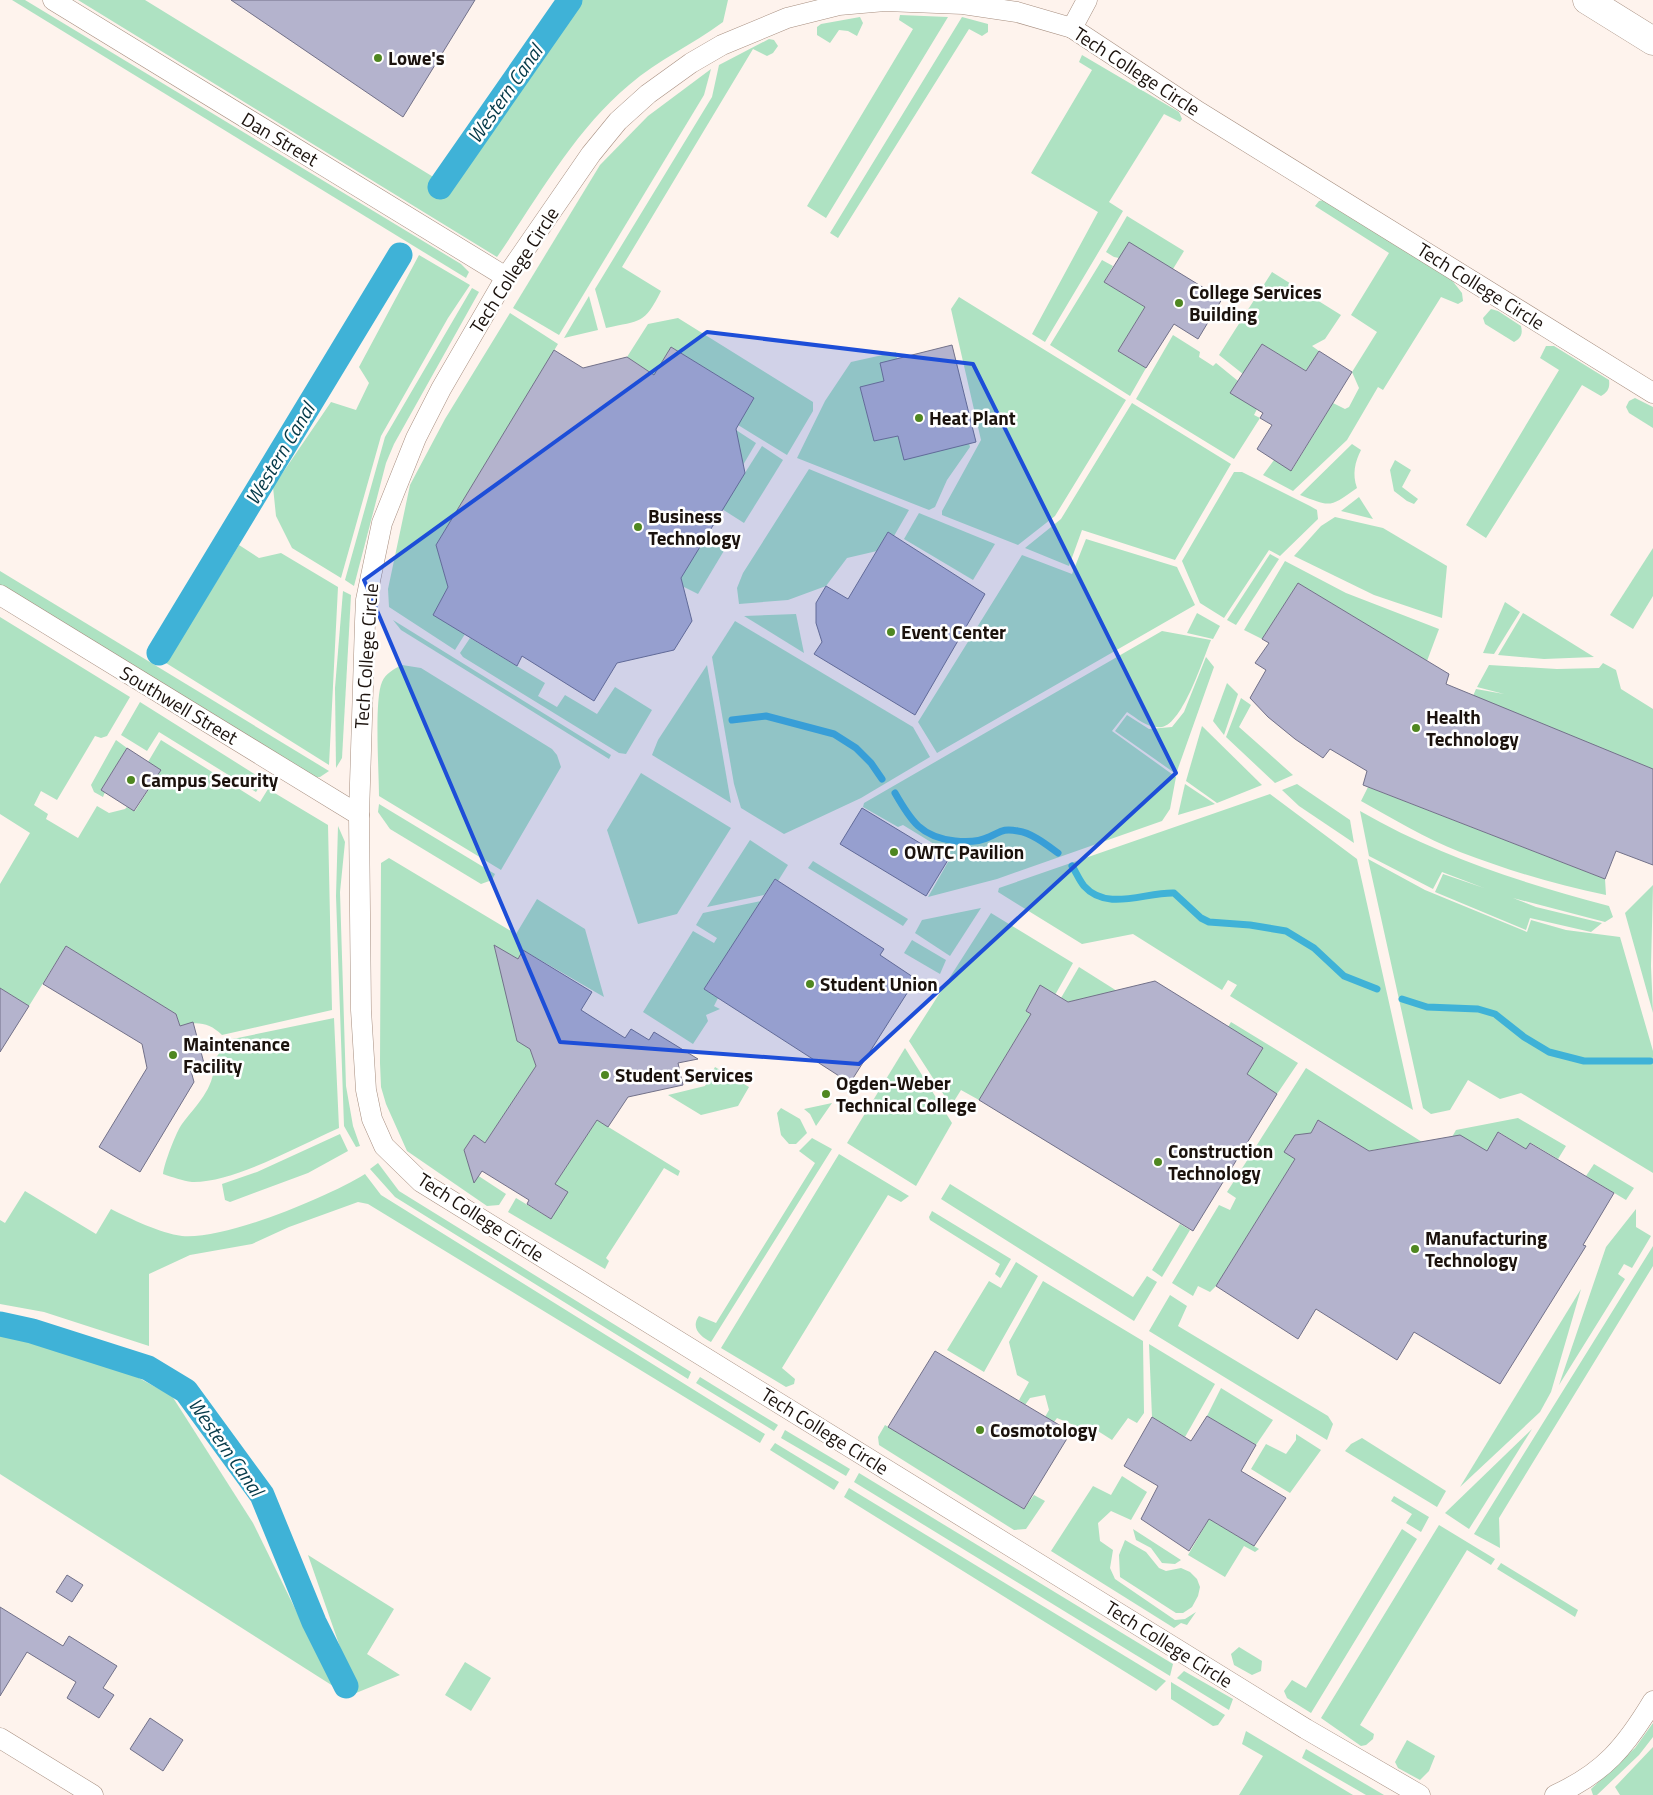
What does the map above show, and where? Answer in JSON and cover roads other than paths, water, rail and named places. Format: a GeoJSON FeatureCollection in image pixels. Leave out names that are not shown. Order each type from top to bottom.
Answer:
{"type":"FeatureCollection","features":[{"type":"Feature","properties":{"kind":"main road"},"geometry":{"type":"LineString","coordinates":[[1587,0],[1653,41]]}},
{"type":"Feature","properties":{"kind":"street","name":"Dan Street"},"geometry":{"type":"LineString","coordinates":[[53,0],[506,277]]}},
{"type":"Feature","properties":{"kind":"street"},"geometry":{"type":"LineString","coordinates":[[1072,28],[1087,0]]}},
{"type":"Feature","properties":{"kind":"street","name":"Tech College Circle"},"geometry":{"type":"LineString","coordinates":[[1420,1795],[1306,1729],[421,1182],[384,1146],[372,1119],[366,1090],[361,1010],[359,815],[366,600],[382,523],[416,438],[506,277],[590,154],[618,121],[648,94],[691,62],[722,45],[787,18],[839,5],[885,1],[930,1],[991,8],[1033,16],[1072,28],[1199,112],[1653,393]]}},
{"type":"Feature","properties":{"kind":"street","name":"Southwell Street"},"geometry":{"type":"LineString","coordinates":[[0,595],[359,815]]}},
{"type":"Feature","properties":{"kind":"street"},"geometry":{"type":"LineString","coordinates":[[1555,1795],[1583,1782],[1616,1755],[1653,1701]]}},
{"type":"Feature","properties":{"kind":"street"},"geometry":{"type":"LineString","coordinates":[[0,1738],[93,1795]]}},
{"type":"Feature","properties":{"kind":"waterway","name":"Western Canal"},"geometry":{"type":"LineString","coordinates":[[440,187],[570,0]]}},
{"type":"Feature","properties":{"kind":"waterway","name":"Western Canal"},"geometry":{"type":"LineString","coordinates":[[159,653],[400,255]]}},
{"type":"Feature","properties":{"kind":"waterway"},"geometry":{"type":"LineString","coordinates":[[732,720],[766,716],[834,734],[856,748],[871,763],[882,779]]}},
{"type":"Feature","properties":{"kind":"waterway"},"geometry":{"type":"LineString","coordinates":[[895,793],[906,812],[918,826],[934,836],[963,842],[981,840],[1002,831],[1013,830],[1034,837],[1058,853]]}},
{"type":"Feature","properties":{"kind":"waterway"},"geometry":{"type":"LineString","coordinates":[[1072,866],[1084,886],[1093,894],[1104,898],[1127,899],[1174,893],[1201,918],[1209,922],[1250,925],[1286,931],[1314,948],[1344,976],[1377,989]]}},
{"type":"Feature","properties":{"kind":"waterway"},"geometry":{"type":"LineString","coordinates":[[1402,999],[1427,1007],[1478,1009],[1495,1014],[1524,1037],[1549,1052],[1584,1061],[1650,1061]]}},
{"type":"Feature","properties":{"kind":"waterway","name":"Western Canal"},"geometry":{"type":"LineString","coordinates":[[0,1324],[32,1331],[148,1368],[186,1391],[262,1495],[314,1622],[346,1686]]}},
{"type":"Feature","properties":{"kind":"place","name":"Lowe's"},"geometry":{"type":"Point","coordinates":[378,58]}},
{"type":"Feature","properties":{"kind":"place","name":"College Services Building"},"geometry":{"type":"Point","coordinates":[1179,303]}},
{"type":"Feature","properties":{"kind":"place","name":"Heat Plant"},"geometry":{"type":"Point","coordinates":[919,418]}},
{"type":"Feature","properties":{"kind":"place","name":"Business Technology"},"geometry":{"type":"Point","coordinates":[638,527]}},
{"type":"Feature","properties":{"kind":"place","name":"Event Center"},"geometry":{"type":"Point","coordinates":[891,632]}},
{"type":"Feature","properties":{"kind":"place","name":"Health Technology"},"geometry":{"type":"Point","coordinates":[1416,728]}},
{"type":"Feature","properties":{"kind":"place","name":"Campus Security"},"geometry":{"type":"Point","coordinates":[131,780]}},
{"type":"Feature","properties":{"kind":"place","name":"OWTC Pavilion"},"geometry":{"type":"Point","coordinates":[894,852]}},
{"type":"Feature","properties":{"kind":"place","name":"Student Union"},"geometry":{"type":"Point","coordinates":[810,984]}},
{"type":"Feature","properties":{"kind":"place","name":"Maintenance Facility"},"geometry":{"type":"Point","coordinates":[173,1055]}},
{"type":"Feature","properties":{"kind":"place","name":"Student Services"},"geometry":{"type":"Point","coordinates":[605,1075]}},
{"type":"Feature","properties":{"kind":"place","name":"Ogden-Weber Technical College"},"geometry":{"type":"Point","coordinates":[826,1094]}},
{"type":"Feature","properties":{"kind":"place","name":"Construction Technology"},"geometry":{"type":"Point","coordinates":[1158,1162]}},
{"type":"Feature","properties":{"kind":"place","name":"Manufacturing Technology"},"geometry":{"type":"Point","coordinates":[1415,1249]}},
{"type":"Feature","properties":{"kind":"place","name":"Cosmotology"},"geometry":{"type":"Point","coordinates":[980,1430]}}]}
